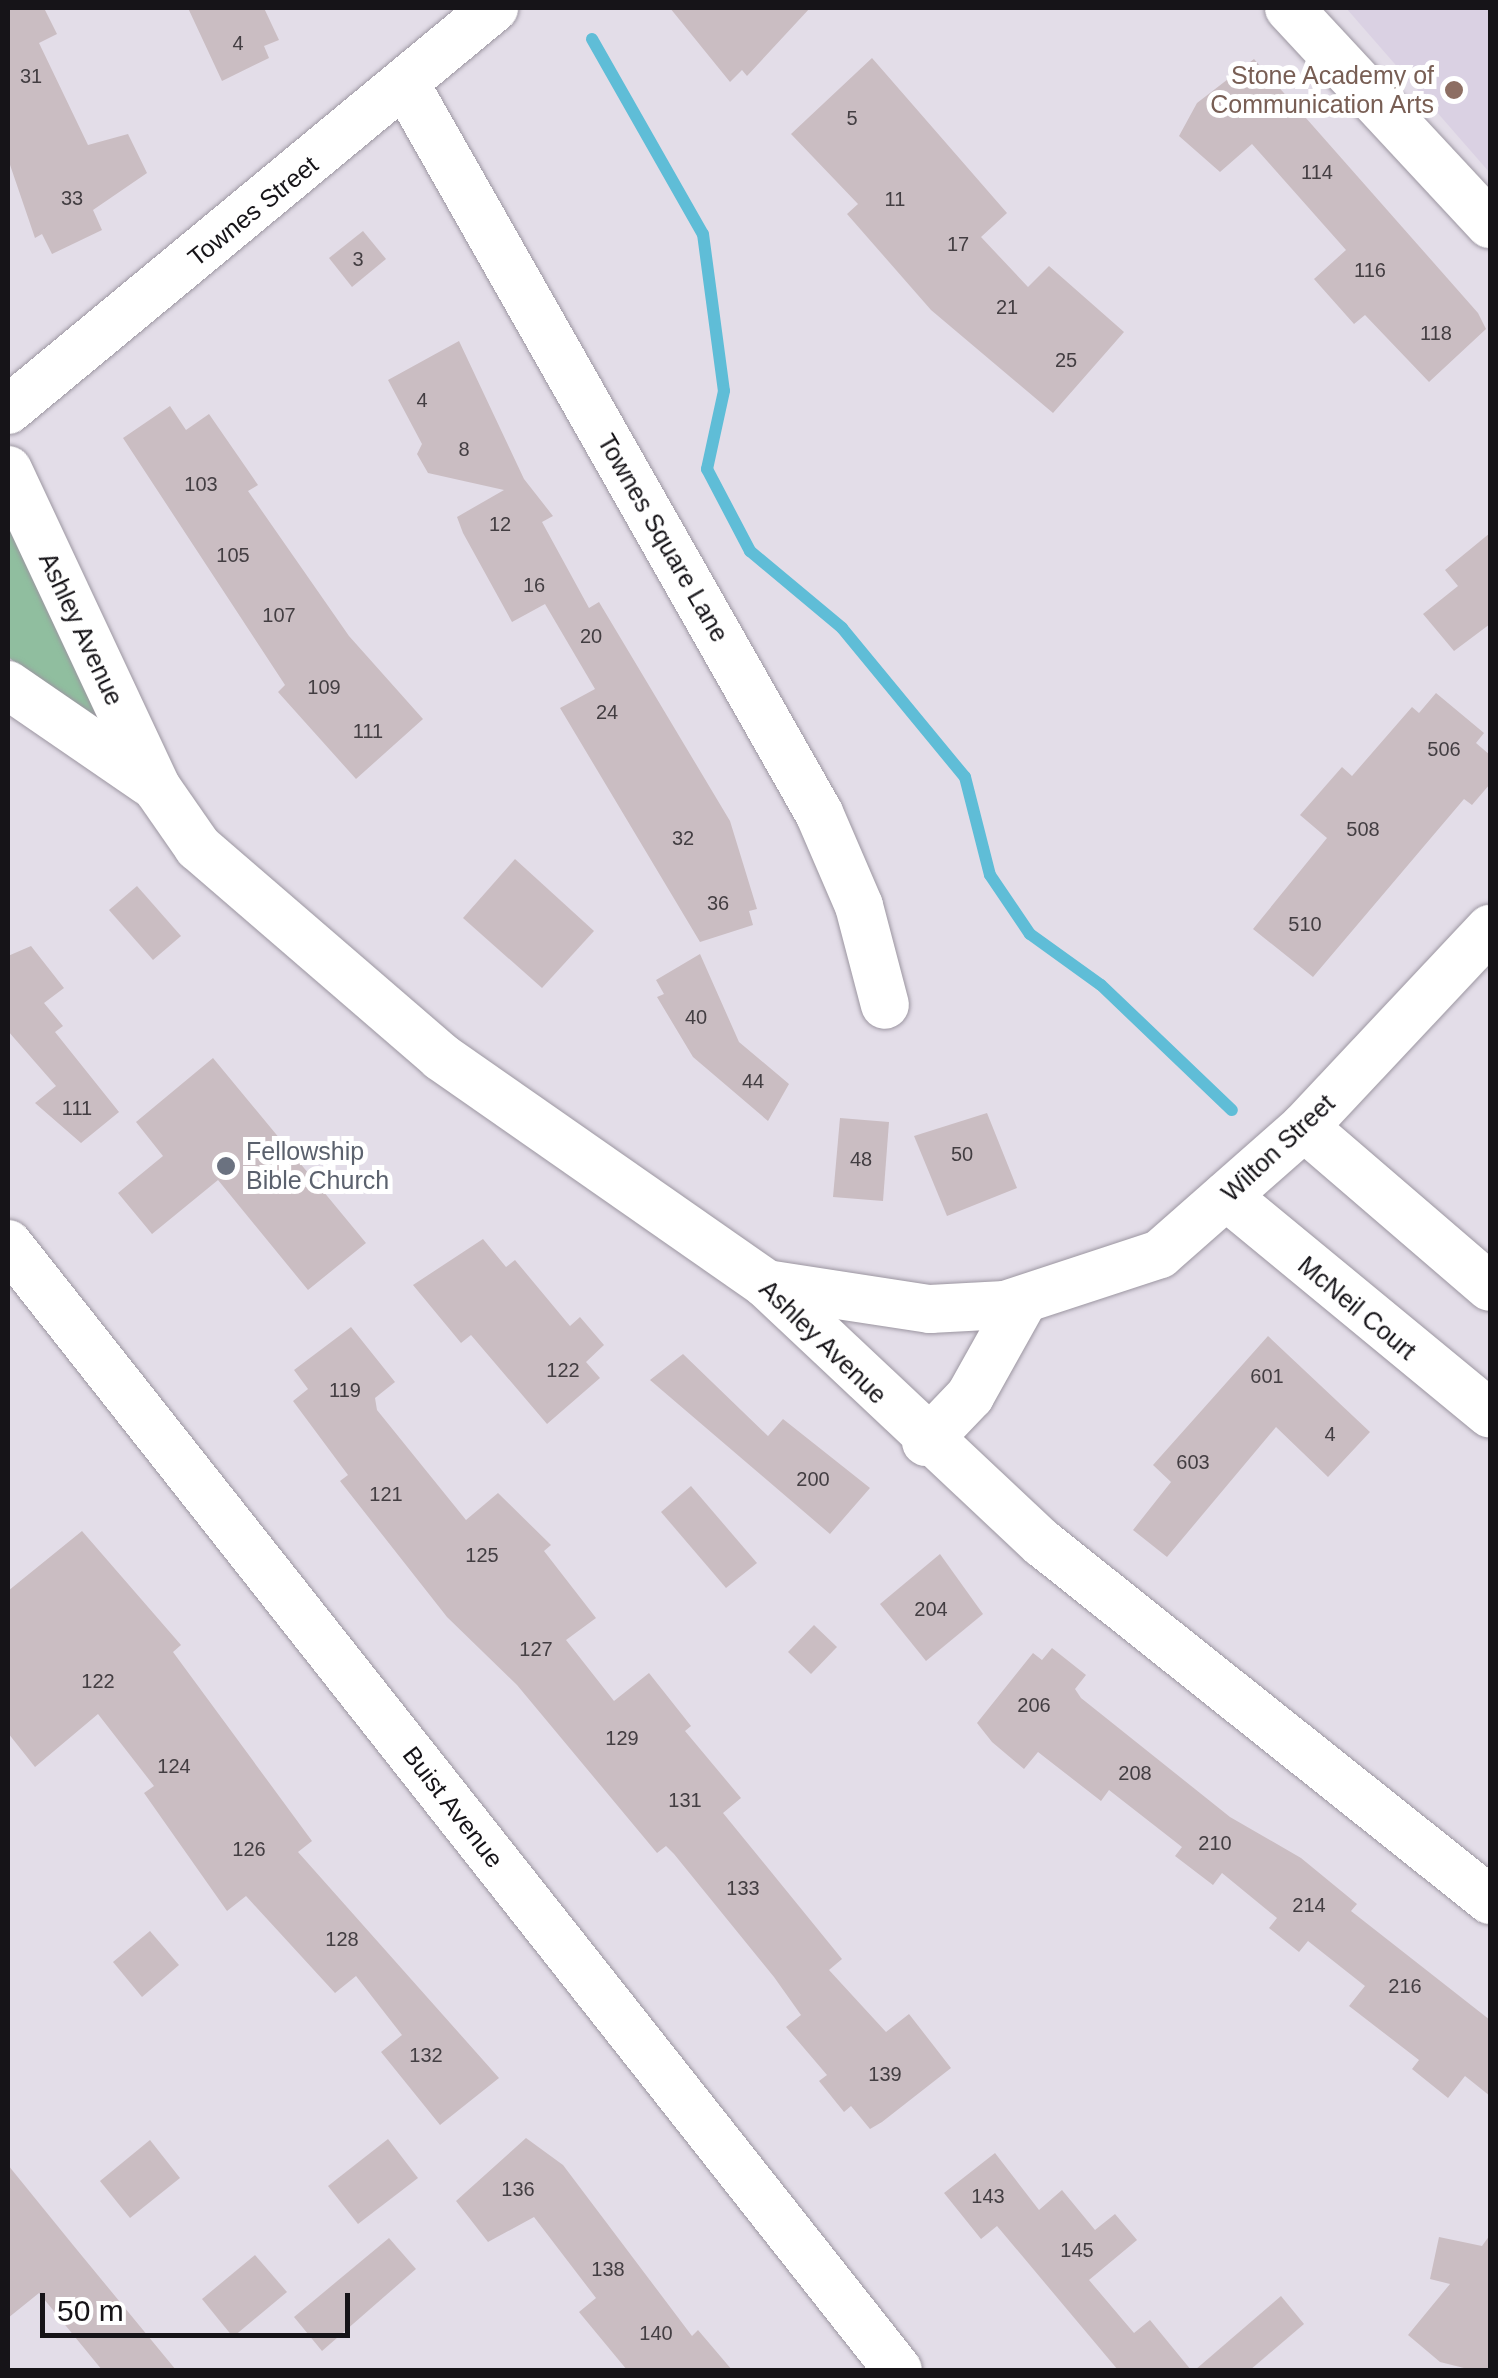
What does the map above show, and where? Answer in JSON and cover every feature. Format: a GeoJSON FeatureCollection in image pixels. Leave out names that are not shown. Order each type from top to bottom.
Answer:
{"type":"FeatureCollection","features":[{"type":"Feature","properties":{"kind":"street","name":"Townes Street"},"geometry":{"type":"LineString","coordinates":[[8,410],[407,87],[494,8]]}},
{"type":"Feature","properties":{"kind":"street"},"geometry":{"type":"LineString","coordinates":[[1289,8],[1490,224]]}},
{"type":"Feature","properties":{"kind":"street","name":"Townes Square Lane"},"geometry":{"type":"LineString","coordinates":[[407,87],[819,812],[859,906],[885,1005]]}},
{"type":"Feature","properties":{"kind":"street","name":"Ashley Avenue"},"geometry":{"type":"LineString","coordinates":[[8,470],[157,788],[198,847],[442,1057],[766,1284],[926,1442],[1490,1900]]}},
{"type":"Feature","properties":{"kind":"street","name":"Ashley Avenue"},"geometry":{"type":"LineString","coordinates":[[8,685],[157,788]]}},
{"type":"Feature","properties":{"kind":"street","name":"Wilton Street"},"geometry":{"type":"LineString","coordinates":[[766,1284],[930,1310],[1023,1301],[1160,1254],[1304,1127],[1490,930]]}},
{"type":"Feature","properties":{"kind":"street"},"geometry":{"type":"LineString","coordinates":[[1304,1127],[1490,1288]]}},
{"type":"Feature","properties":{"kind":"street","name":"McNeil Court"},"geometry":{"type":"LineString","coordinates":[[1226,1196],[1484,1412]]}},
{"type":"Feature","properties":{"kind":"street","name":"Buist Avenue"},"geometry":{"type":"LineString","coordinates":[[8,1244],[898,2370]]}},
{"type":"Feature","properties":{"kind":"street"},"geometry":{"type":"LineString","coordinates":[[926,1442],[970,1396],[1023,1301]]}},
{"type":"Feature","properties":{"kind":"shaded area","name":"Stone Academy of Communication Arts"},"geometry":{"type":"Polygon","coordinates":[[[1346,8],[1490,8],[1490,173],[1346,8]]]}},
{"type":"Feature","properties":{"kind":"green space"},"geometry":{"type":"Polygon","coordinates":[[[8,502],[111,731],[8,657],[8,502]]]}},
{"type":"Feature","properties":{"kind":"building"},"geometry":{"type":"Polygon","coordinates":[[[8,8],[44,8],[57,34],[39,43],[88,145],[128,134],[147,173],[93,210],[102,230],[52,254],[42,234],[35,238],[8,159],[8,8]]]}},
{"type":"Feature","properties":{"kind":"building"},"geometry":{"type":"Polygon","coordinates":[[[188,8],[264,8],[279,40],[264,46],[269,58],[222,81],[188,8]]]}},
{"type":"Feature","properties":{"kind":"building"},"geometry":{"type":"Polygon","coordinates":[[[670,8],[810,8],[747,76],[742,70],[730,82],[670,8]]]}},
{"type":"Feature","properties":{"kind":"building"},"geometry":{"type":"Polygon","coordinates":[[[872,58],[1007,213],[981,237],[1028,287],[1049,266],[1124,332],[1053,413],[931,310],[847,214],[858,204],[791,134],[872,58]]]}},
{"type":"Feature","properties":{"kind":"building"},"geometry":{"type":"Polygon","coordinates":[[[1254,59],[1478,313],[1486,329],[1429,382],[1365,315],[1354,324],[1314,279],[1346,250],[1252,144],[1220,172],[1179,136],[1197,103],[1254,59]]]}},
{"type":"Feature","properties":{"kind":"building"},"geometry":{"type":"Polygon","coordinates":[[[363,231],[386,259],[352,287],[329,258],[363,231]]]}},
{"type":"Feature","properties":{"kind":"building"},"geometry":{"type":"Polygon","coordinates":[[[459,341],[524,479],[553,516],[542,522],[589,608],[599,602],[730,821],[757,909],[749,911],[753,925],[700,942],[560,708],[595,689],[545,604],[512,622],[463,533],[457,517],[504,490],[428,473],[417,454],[422,444],[388,380],[459,341]]]}},
{"type":"Feature","properties":{"kind":"building"},"geometry":{"type":"Polygon","coordinates":[[[170,406],[186,430],[209,414],[258,485],[248,491],[349,636],[423,719],[356,779],[278,692],[285,685],[123,438],[170,406]]]}},
{"type":"Feature","properties":{"kind":"building"},"geometry":{"type":"Polygon","coordinates":[[[1490,533],[1490,624],[1454,651],[1423,614],[1458,586],[1445,570],[1490,533]]]}},
{"type":"Feature","properties":{"kind":"building"},"geometry":{"type":"Polygon","coordinates":[[[1436,693],[1484,733],[1476,743],[1490,755],[1490,784],[1472,805],[1464,799],[1313,977],[1253,929],[1327,838],[1300,815],[1342,767],[1352,776],[1412,707],[1419,713],[1436,693]]]}},
{"type":"Feature","properties":{"kind":"building"},"geometry":{"type":"Polygon","coordinates":[[[515,859],[594,931],[542,988],[463,918],[515,859]]]}},
{"type":"Feature","properties":{"kind":"building"},"geometry":{"type":"Polygon","coordinates":[[[137,886],[181,936],[153,960],[109,910],[137,886]]]}},
{"type":"Feature","properties":{"kind":"building"},"geometry":{"type":"Polygon","coordinates":[[[31,946],[64,988],[44,1003],[63,1026],[55,1032],[119,1112],[81,1143],[35,1103],[56,1086],[8,1031],[8,956],[31,946]]]}},
{"type":"Feature","properties":{"kind":"building"},"geometry":{"type":"Polygon","coordinates":[[[700,954],[739,1042],[789,1084],[768,1121],[693,1057],[657,997],[664,994],[656,980],[700,954]]]}},
{"type":"Feature","properties":{"kind":"building","name":"Fellowship Bible Church"},"geometry":{"type":"Polygon","coordinates":[[[213,1058],[366,1243],[308,1290],[218,1180],[152,1234],[118,1193],[163,1156],[136,1122],[213,1058]]]}},
{"type":"Feature","properties":{"kind":"building"},"geometry":{"type":"Polygon","coordinates":[[[987,1113],[1017,1188],[947,1216],[914,1136],[987,1113]]]}},
{"type":"Feature","properties":{"kind":"building"},"geometry":{"type":"Polygon","coordinates":[[[840,1118],[889,1122],[883,1201],[833,1197],[840,1118]]]}},
{"type":"Feature","properties":{"kind":"building"},"geometry":{"type":"Polygon","coordinates":[[[483,1239],[506,1267],[515,1260],[570,1326],[580,1317],[604,1345],[586,1362],[600,1378],[547,1424],[471,1335],[461,1343],[413,1285],[483,1239]]]}},
{"type":"Feature","properties":{"kind":"building"},"geometry":{"type":"Polygon","coordinates":[[[351,1327],[395,1382],[375,1398],[377,1410],[466,1520],[498,1493],[551,1545],[544,1551],[596,1618],[566,1640],[614,1701],[649,1673],[691,1726],[685,1731],[741,1798],[723,1813],[842,1959],[829,1970],[886,2032],[909,2014],[951,2068],[882,2122],[870,2129],[851,2106],[844,2112],[819,2081],[827,2075],[786,2027],[801,2015],[774,1977],[674,1854],[666,1846],[657,1853],[517,1685],[447,1617],[340,1481],[348,1475],[293,1401],[308,1389],[294,1370],[351,1327]]]}},
{"type":"Feature","properties":{"kind":"building"},"geometry":{"type":"Polygon","coordinates":[[[1268,1336],[1370,1432],[1328,1477],[1276,1427],[1167,1557],[1133,1530],[1171,1482],[1153,1465],[1268,1336]]]}},
{"type":"Feature","properties":{"kind":"building"},"geometry":{"type":"Polygon","coordinates":[[[683,1354],[768,1436],[783,1419],[870,1488],[830,1534],[650,1380],[683,1354]]]}},
{"type":"Feature","properties":{"kind":"building"},"geometry":{"type":"Polygon","coordinates":[[[691,1486],[757,1563],[726,1588],[661,1512],[691,1486]]]}},
{"type":"Feature","properties":{"kind":"building"},"geometry":{"type":"Polygon","coordinates":[[[82,1531],[181,1645],[173,1652],[312,1841],[298,1852],[499,2078],[440,2125],[381,2052],[402,2035],[356,1976],[335,1993],[246,1896],[227,1911],[144,1793],[154,1786],[98,1714],[35,1767],[8,1733],[8,1591],[82,1531]]]}},
{"type":"Feature","properties":{"kind":"building"},"geometry":{"type":"Polygon","coordinates":[[[940,1554],[983,1614],[926,1661],[880,1604],[940,1554]]]}},
{"type":"Feature","properties":{"kind":"building"},"geometry":{"type":"Polygon","coordinates":[[[814,1625],[837,1647],[811,1674],[788,1652],[814,1625]]]}},
{"type":"Feature","properties":{"kind":"building"},"geometry":{"type":"Polygon","coordinates":[[[1052,1648],[1086,1675],[1075,1689],[1081,1698],[1230,1817],[1301,1858],[1357,1904],[1351,1911],[1490,2020],[1490,2096],[1465,2076],[1448,2098],[1412,2069],[1419,2060],[1349,2006],[1365,1986],[1308,1941],[1299,1952],[1269,1928],[1277,1918],[1222,1873],[1213,1885],[1175,1856],[1182,1847],[1109,1790],[1101,1801],[1038,1752],[1024,1769],[992,1742],[977,1723],[1033,1653],[1042,1660],[1052,1648]]]}},
{"type":"Feature","properties":{"kind":"building"},"geometry":{"type":"Polygon","coordinates":[[[150,1931],[179,1965],[142,1997],[113,1962],[150,1931]]]}},
{"type":"Feature","properties":{"kind":"building"},"geometry":{"type":"Polygon","coordinates":[[[526,2138],[563,2165],[692,2336],[698,2330],[732,2370],[627,2370],[579,2312],[596,2298],[534,2217],[488,2242],[456,2201],[526,2138]]]}},
{"type":"Feature","properties":{"kind":"building"},"geometry":{"type":"Polygon","coordinates":[[[388,2139],[418,2178],[358,2224],[328,2186],[388,2139]]]}},
{"type":"Feature","properties":{"kind":"building"},"geometry":{"type":"Polygon","coordinates":[[[150,2140],[180,2178],[130,2218],[100,2181],[150,2140]]]}},
{"type":"Feature","properties":{"kind":"building"},"geometry":{"type":"Polygon","coordinates":[[[995,2153],[1039,2210],[1062,2190],[1095,2230],[1115,2214],[1137,2240],[1089,2280],[1134,2333],[1150,2320],[1191,2370],[1118,2370],[997,2226],[981,2239],[944,2193],[995,2153]]]}},
{"type":"Feature","properties":{"kind":"building"},"geometry":{"type":"Polygon","coordinates":[[[8,2165],[176,2370],[102,2370],[39,2293],[8,2318],[8,2165]]]}},
{"type":"Feature","properties":{"kind":"building"},"geometry":{"type":"Polygon","coordinates":[[[1490,2235],[1490,2370],[1440,2362],[1408,2335],[1450,2284],[1430,2279],[1439,2237],[1482,2246],[1490,2235]]]}},
{"type":"Feature","properties":{"kind":"building"},"geometry":{"type":"Polygon","coordinates":[[[389,2238],[416,2269],[322,2351],[294,2317],[389,2238]]]}},
{"type":"Feature","properties":{"kind":"building"},"geometry":{"type":"Polygon","coordinates":[[[255,2255],[287,2292],[233,2337],[202,2299],[255,2255]]]}},
{"type":"Feature","properties":{"kind":"building"},"geometry":{"type":"Polygon","coordinates":[[[1281,2296],[1304,2324],[1250,2370],[1195,2370],[1281,2296]]]}},
{"type":"Feature","properties":{"kind":"waterway"},"geometry":{"type":"LineString","coordinates":[[592,39],[703,234],[724,391],[707,469],[750,551],[842,628],[965,777],[990,875],[1030,934],[1101,985],[1232,1110]]}},
{"type":"Feature","properties":{"kind":"place","name":"Stone Academy of Communication Arts"},"geometry":{"type":"Point","coordinates":[1454,90]}},
{"type":"Feature","properties":{"kind":"place","name":"Fellowship Bible Church"},"geometry":{"type":"Point","coordinates":[226,1166]}}]}
